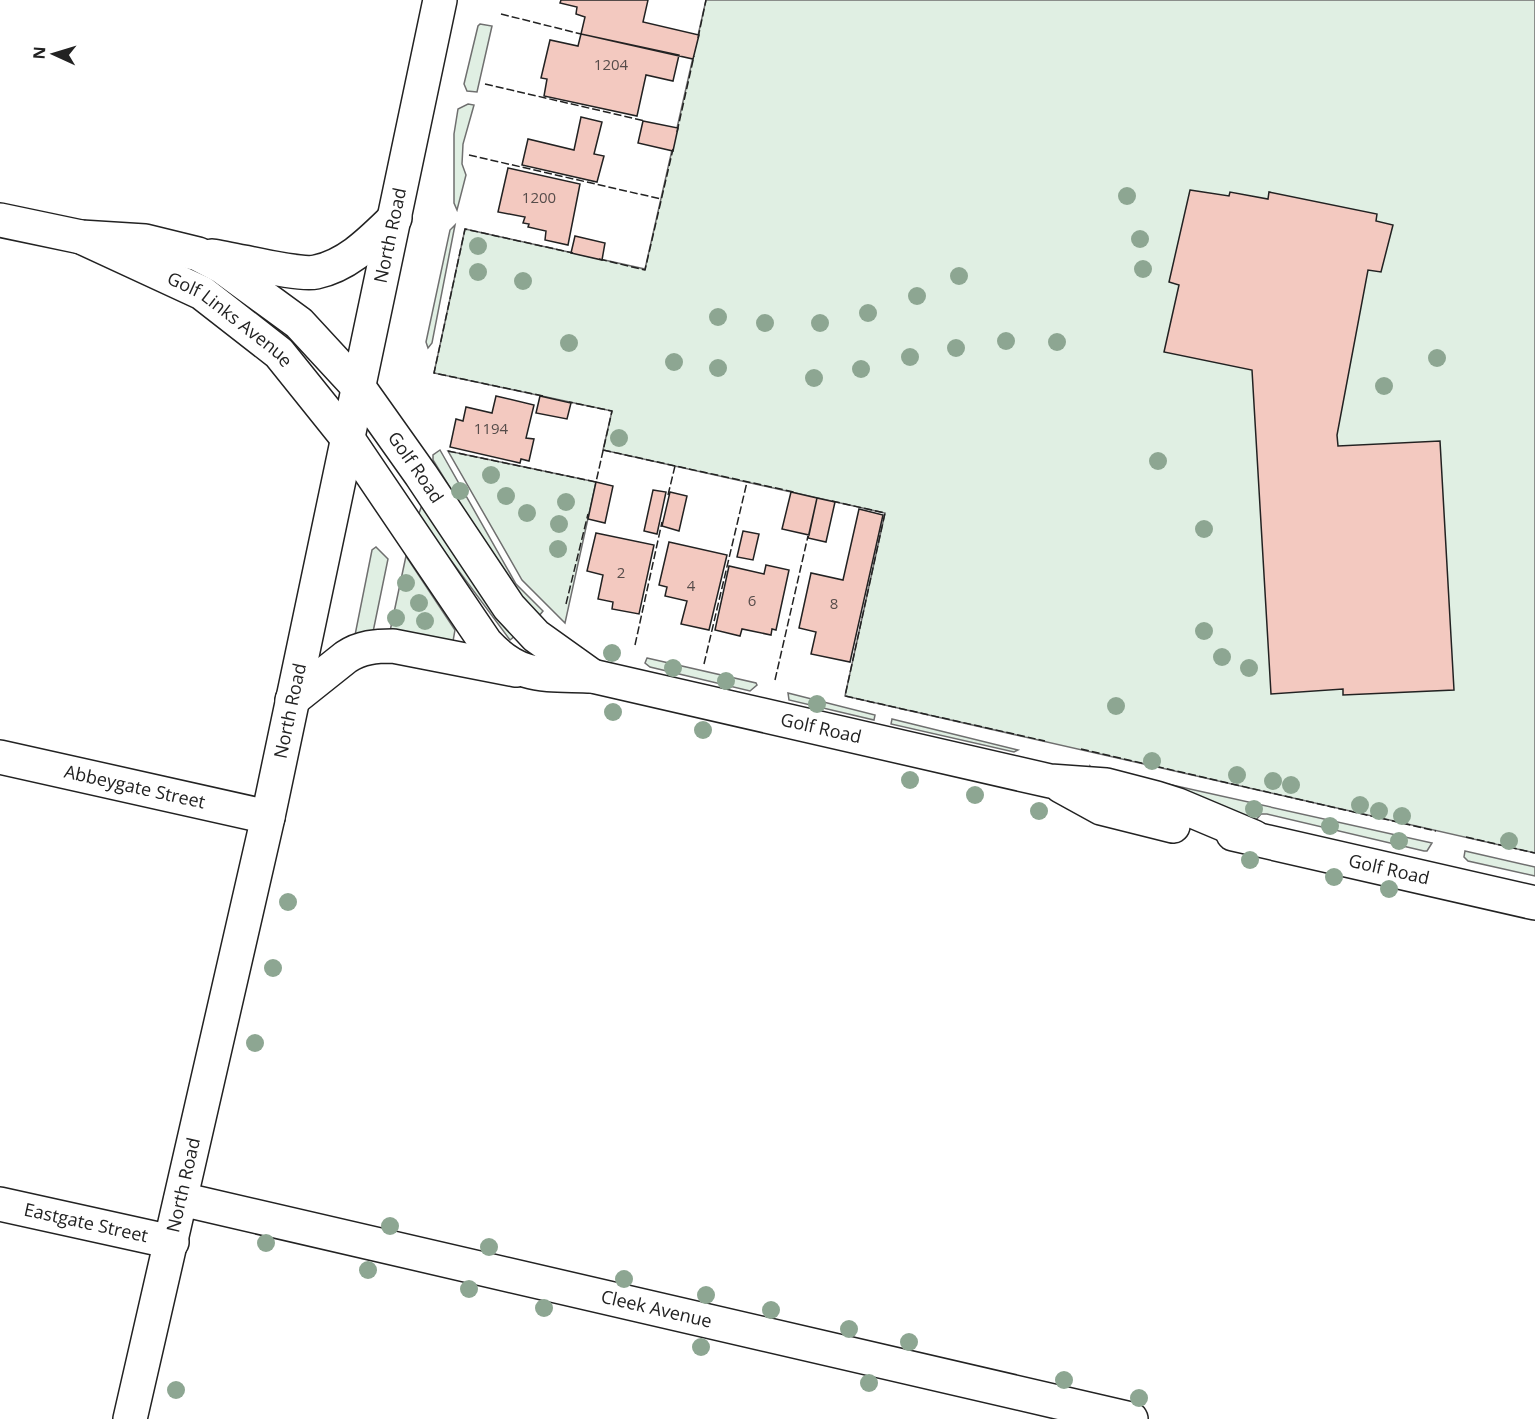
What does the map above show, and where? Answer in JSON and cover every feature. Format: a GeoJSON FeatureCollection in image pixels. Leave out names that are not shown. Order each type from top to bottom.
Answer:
{"type":"FeatureCollection","features":[{"type":"Feature","properties":{"kind":"main road","name":"North Road"},"geometry":{"type":"LineString","coordinates":[[130,1419],[268,817],[440,0]]}},
{"type":"Feature","properties":{"kind":"main road"},"geometry":{"type":"LineString","coordinates":[[198,254],[315,272],[338,264],[359,252],[395,218]]}},
{"type":"Feature","properties":{"kind":"main road","name":"Golf Links Avenue"},"geometry":{"type":"LineString","coordinates":[[0,220],[81,237],[145,240],[198,254],[221,266],[299,323],[360,388]]}},
{"type":"Feature","properties":{"kind":"main road","name":"Golf Links Avenue"},"geometry":{"type":"LineString","coordinates":[[81,237],[202,293],[279,353],[348,439]]}},
{"type":"Feature","properties":{"kind":"main road","name":"Golf Road"},"geometry":{"type":"LineString","coordinates":[[360,388],[510,607],[530,630],[592,676]]}},
{"type":"Feature","properties":{"kind":"main road","name":"Golf Road"},"geometry":{"type":"LineString","coordinates":[[348,439],[486,643],[497,655],[518,670],[539,674],[592,676],[1050,781],[1106,785],[1178,805],[1254,837],[1532,900]]}},
{"type":"Feature","properties":{"kind":"main road"},"geometry":{"type":"LineString","coordinates":[[292,700],[346,657],[356,651],[375,646],[393,646],[518,670]]}},
{"type":"Feature","properties":{"kind":"main road","name":"Abbeygate Street"},"geometry":{"type":"LineString","coordinates":[[0,757],[268,817]]}},
{"type":"Feature","properties":{"kind":"main road","name":"Cleek Avenue"},"geometry":{"type":"LineString","coordinates":[[181,1199],[1131,1419]]}},
{"type":"Feature","properties":{"kind":"main road","name":"Eastgate Street"},"geometry":{"type":"LineString","coordinates":[[0,1204],[172,1242]]}},
{"type":"Feature","properties":{"kind":"green space"},"geometry":{"type":"Polygon","coordinates":[[[706,0],[1535,0],[1535,853],[845,696],[885,513],[603,450],[612,411],[434,373],[465,229],[645,269],[706,0]]]}},
{"type":"Feature","properties":{"kind":"green space"},"geometry":{"type":"Polygon","coordinates":[[[480,24],[492,26],[477,92],[467,91],[464,84],[480,24]]]}},
{"type":"Feature","properties":{"kind":"green space"},"geometry":{"type":"Polygon","coordinates":[[[468,104],[474,105],[463,144],[462,164],[466,175],[457,210],[454,203],[454,134],[458,109],[468,104]]]}},
{"type":"Feature","properties":{"kind":"green space"},"geometry":{"type":"Polygon","coordinates":[[[455,225],[432,343],[428,348],[426,342],[450,230],[455,225]]]}},
{"type":"Feature","properties":{"kind":"green space"},"geometry":{"type":"Polygon","coordinates":[[[440,450],[516,584],[543,611],[539,616],[515,593],[433,460],[433,455],[440,450]]]}},
{"type":"Feature","properties":{"kind":"green space"},"geometry":{"type":"Polygon","coordinates":[[[448,451],[596,482],[565,623],[522,580],[448,451]]]}},
{"type":"Feature","properties":{"kind":"green space"},"geometry":{"type":"Polygon","coordinates":[[[425,497],[516,635],[510,640],[418,516],[425,497]]]}},
{"type":"Feature","properties":{"kind":"green space"},"geometry":{"type":"Polygon","coordinates":[[[376,547],[388,559],[373,632],[355,635],[372,550],[376,547]]]}},
{"type":"Feature","properties":{"kind":"green space"},"geometry":{"type":"Polygon","coordinates":[[[406,556],[455,630],[452,647],[389,636],[406,556]]]}},
{"type":"Feature","properties":{"kind":"green space"},"geometry":{"type":"Polygon","coordinates":[[[647,658],[757,685],[750,691],[650,667],[645,663],[647,658]]]}},
{"type":"Feature","properties":{"kind":"green space"},"geometry":{"type":"Polygon","coordinates":[[[788,693],[875,715],[874,720],[789,700],[788,693]]]}},
{"type":"Feature","properties":{"kind":"green space"},"geometry":{"type":"Polygon","coordinates":[[[892,719],[1018,750],[1014,752],[891,724],[892,719]]]}},
{"type":"Feature","properties":{"kind":"green space"},"geometry":{"type":"Polygon","coordinates":[[[1090,766],[1432,843],[1427,851],[1424,851],[1267,814],[1261,814],[1256,820],[1090,768],[1090,766]]]}},
{"type":"Feature","properties":{"kind":"green space"},"geometry":{"type":"Polygon","coordinates":[[[1465,851],[1535,867],[1535,876],[1468,861],[1464,857],[1465,851]]]}},
{"type":"Feature","properties":{"kind":"building"},"geometry":{"type":"Polygon","coordinates":[[[561,0],[648,0],[643,22],[699,35],[693,59],[581,34],[585,17],[576,14],[577,7],[560,3],[561,0]]]}},
{"type":"Feature","properties":{"kind":"building"},"geometry":{"type":"Polygon","coordinates":[[[581,34],[679,55],[673,81],[646,75],[637,116],[544,96],[547,79],[541,78],[550,40],[578,46],[581,34]]]}},
{"type":"Feature","properties":{"kind":"building"},"geometry":{"type":"Polygon","coordinates":[[[581,117],[602,122],[594,154],[604,156],[597,182],[522,165],[528,139],[574,150],[581,117]]]}},
{"type":"Feature","properties":{"kind":"building"},"geometry":{"type":"Polygon","coordinates":[[[643,121],[678,128],[673,151],[638,143],[643,121]]]}},
{"type":"Feature","properties":{"kind":"building"},"geometry":{"type":"Polygon","coordinates":[[[508,168],[580,184],[568,245],[545,240],[546,231],[528,227],[529,224],[523,223],[525,217],[498,212],[508,168]]]}},
{"type":"Feature","properties":{"kind":"building"},"geometry":{"type":"Polygon","coordinates":[[[1190,190],[1229,196],[1230,192],[1268,199],[1269,192],[1377,214],[1376,221],[1393,225],[1381,272],[1368,270],[1337,435],[1338,446],[1440,441],[1454,690],[1343,695],[1343,689],[1271,694],[1252,370],[1164,352],[1179,285],[1169,282],[1190,190]]]}},
{"type":"Feature","properties":{"kind":"building"},"geometry":{"type":"Polygon","coordinates":[[[575,236],[605,243],[602,260],[571,253],[575,236]]]}},
{"type":"Feature","properties":{"kind":"building"},"geometry":{"type":"Polygon","coordinates":[[[496,396],[534,405],[526,438],[534,439],[529,461],[521,459],[520,463],[450,447],[456,419],[463,421],[466,407],[492,413],[496,396]]]}},
{"type":"Feature","properties":{"kind":"building"},"geometry":{"type":"Polygon","coordinates":[[[540,396],[571,403],[567,419],[536,413],[540,396]]]}},
{"type":"Feature","properties":{"kind":"building"},"geometry":{"type":"Polygon","coordinates":[[[596,482],[613,486],[605,523],[588,519],[596,482]]]}},
{"type":"Feature","properties":{"kind":"building"},"geometry":{"type":"Polygon","coordinates":[[[653,490],[666,492],[657,534],[644,531],[653,490]]]}},
{"type":"Feature","properties":{"kind":"building"},"geometry":{"type":"Polygon","coordinates":[[[670,492],[687,496],[679,531],[662,526],[670,492]]]}},
{"type":"Feature","properties":{"kind":"building"},"geometry":{"type":"Polygon","coordinates":[[[791,492],[817,498],[809,535],[782,529],[791,492]]]}},
{"type":"Feature","properties":{"kind":"building"},"geometry":{"type":"Polygon","coordinates":[[[817,498],[835,502],[826,542],[808,538],[817,498]]]}},
{"type":"Feature","properties":{"kind":"building"},"geometry":{"type":"Polygon","coordinates":[[[859,509],[883,515],[850,662],[811,654],[816,632],[799,628],[811,573],[843,580],[859,509]]]}},
{"type":"Feature","properties":{"kind":"building"},"geometry":{"type":"Polygon","coordinates":[[[743,531],[759,534],[753,560],[737,557],[743,531]]]}},
{"type":"Feature","properties":{"kind":"building"},"geometry":{"type":"Polygon","coordinates":[[[596,533],[654,545],[639,614],[612,609],[613,602],[598,599],[603,575],[587,571],[596,533]]]}},
{"type":"Feature","properties":{"kind":"building"},"geometry":{"type":"Polygon","coordinates":[[[669,542],[727,555],[709,630],[681,624],[687,601],[665,596],[667,587],[659,585],[669,542]]]}},
{"type":"Feature","properties":{"kind":"building"},"geometry":{"type":"Polygon","coordinates":[[[766,565],[789,570],[776,630],[772,629],[771,635],[742,629],[740,636],[715,630],[729,566],[764,574],[766,565]]]}},
{"type":"Feature","properties":{"kind":"fence"},"geometry":{"type":"LineString","coordinates":[[698,38],[706,0]]}},
{"type":"Feature","properties":{"kind":"fence"},"geometry":{"type":"LineString","coordinates":[[501,14],[581,34]]}},
{"type":"Feature","properties":{"kind":"fence"},"geometry":{"type":"LineString","coordinates":[[677,132],[694,56]]}},
{"type":"Feature","properties":{"kind":"fence"},"geometry":{"type":"LineString","coordinates":[[485,84],[645,121]]}},
{"type":"Feature","properties":{"kind":"fence"},"geometry":{"type":"LineString","coordinates":[[599,259],[645,270],[673,149]]}},
{"type":"Feature","properties":{"kind":"fence"},"geometry":{"type":"LineString","coordinates":[[469,155],[661,199]]}},
{"type":"Feature","properties":{"kind":"fence"},"geometry":{"type":"LineString","coordinates":[[543,396],[434,373],[465,229],[573,253]]}},
{"type":"Feature","properties":{"kind":"fence"},"geometry":{"type":"LineString","coordinates":[[448,451],[596,482],[612,411],[569,402]]}},
{"type":"Feature","properties":{"kind":"fence"},"geometry":{"type":"LineString","coordinates":[[603,450],[794,492]]}},
{"type":"Feature","properties":{"kind":"fence"},"geometry":{"type":"LineString","coordinates":[[668,495],[675,466]]}},
{"type":"Feature","properties":{"kind":"fence"},"geometry":{"type":"LineString","coordinates":[[704,664],[747,482]]}},
{"type":"Feature","properties":{"kind":"fence"},"geometry":{"type":"LineString","coordinates":[[832,501],[885,513],[845,696],[1045,741]]}},
{"type":"Feature","properties":{"kind":"fence"},"geometry":{"type":"LineString","coordinates":[[566,604],[588,514]]}},
{"type":"Feature","properties":{"kind":"fence"},"geometry":{"type":"LineString","coordinates":[[635,645],[662,522]]}},
{"type":"Feature","properties":{"kind":"fence"},"geometry":{"type":"LineString","coordinates":[[775,680],[808,536]]}},
{"type":"Feature","properties":{"kind":"fence"},"geometry":{"type":"LineString","coordinates":[[1081,749],[1436,831]]}},
{"type":"Feature","properties":{"kind":"fence"},"geometry":{"type":"LineString","coordinates":[[1466,837],[1535,853]]}}]}
